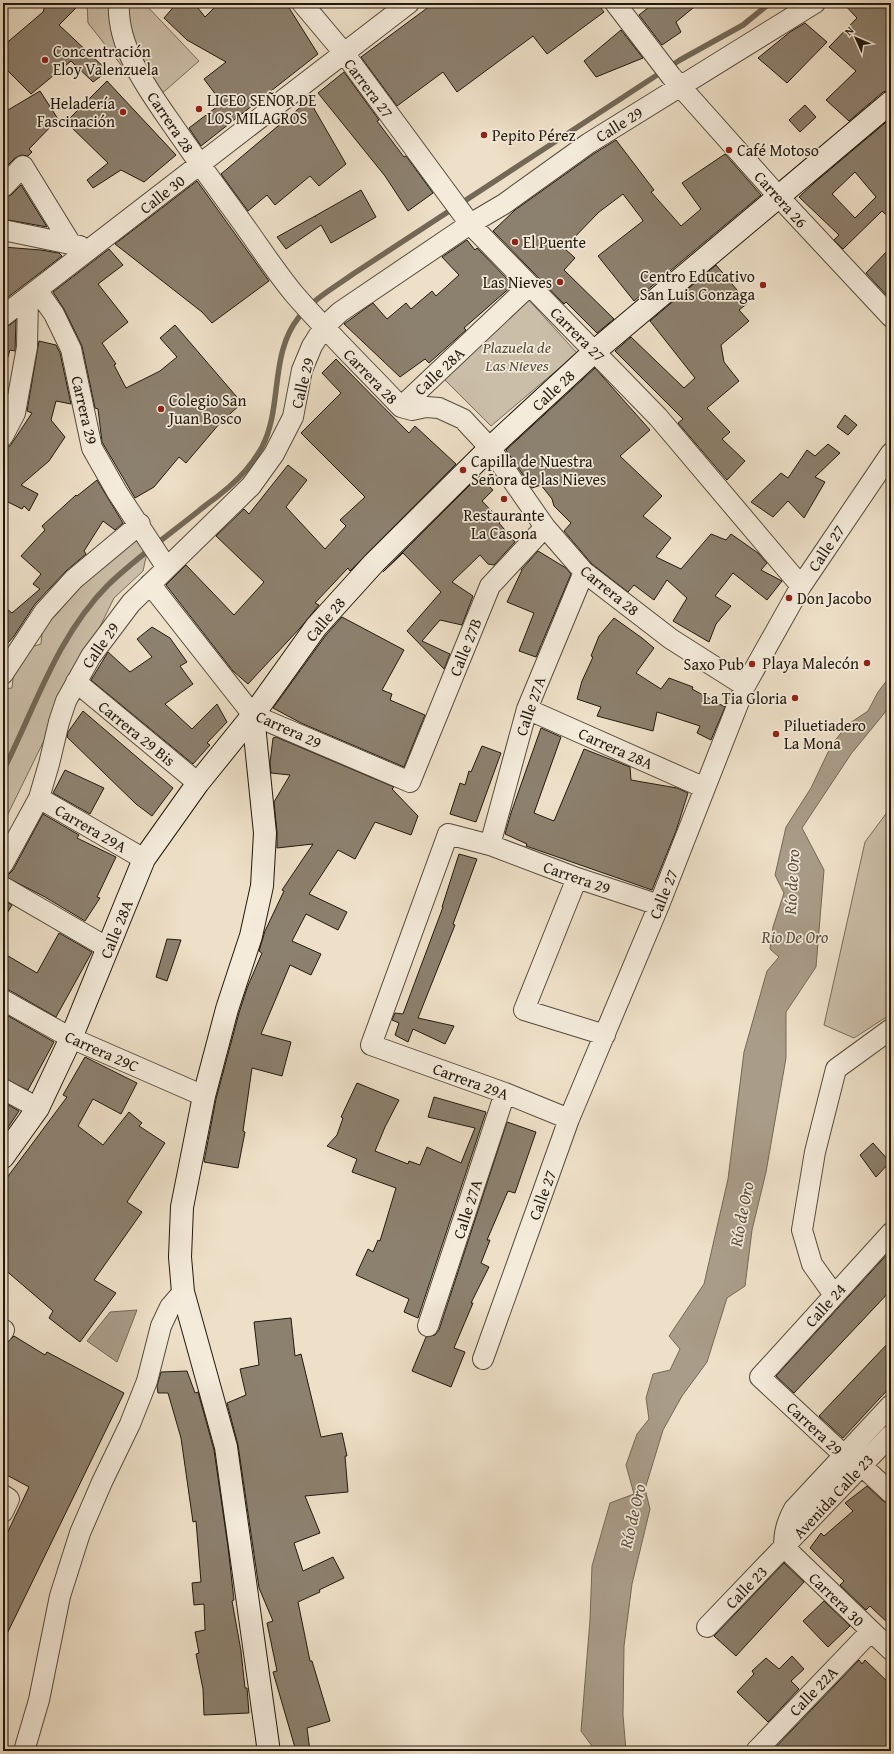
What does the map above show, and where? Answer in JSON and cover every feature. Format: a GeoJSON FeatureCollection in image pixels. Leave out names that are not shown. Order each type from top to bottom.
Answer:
{"type":"FeatureCollection","features":[{"type":"Feature","properties":{"kind":"street","name":"Carrera 27"},"geometry":{"type":"LineString","coordinates":[[302,3],[344,53],[466,220],[658,417],[801,586]]}},
{"type":"Feature","properties":{"kind":"street","name":"Calle 30"},"geometry":{"type":"LineString","coordinates":[[3,316],[409,3]]}},
{"type":"Feature","properties":{"kind":"street","name":"Carrera 26"},"geometry":{"type":"LineString","coordinates":[[615,3],[676,81],[778,196],[891,317]]}},
{"type":"Feature","properties":{"kind":"street","name":"Calle 29"},"geometry":{"type":"LineString","coordinates":[[3,864],[39,798],[66,701],[91,656],[131,603],[150,584],[163,562],[251,486],[274,454],[293,417],[302,370],[312,346],[319,322],[340,312],[466,220],[504,204],[676,81],[815,3]]}},
{"type":"Feature","properties":{"kind":"street","name":"Carrera 28"},"geometry":{"type":"LineString","coordinates":[[119,4],[121,30],[131,57],[147,88],[200,164],[294,293],[319,322],[401,407],[412,410],[426,407],[439,408],[453,413],[463,419],[476,431],[490,448],[545,527],[584,572],[671,639],[745,686]]}},
{"type":"Feature","properties":{"kind":"street","name":"Calle 28"},"geometry":{"type":"LineString","coordinates":[[253,715],[316,627],[374,563],[490,448],[594,351],[891,102]]}},
{"type":"Feature","properties":{"kind":"street"},"geometry":{"type":"LineString","coordinates":[[3,187],[23,166],[71,244]]}},
{"type":"Feature","properties":{"kind":"street"},"geometry":{"type":"LineString","coordinates":[[3,230],[91,249]]}},
{"type":"Feature","properties":{"kind":"street","name":"Calle 28A"},"geometry":{"type":"LineString","coordinates":[[401,407],[529,286]]}},
{"type":"Feature","properties":{"kind":"street"},"geometry":{"type":"LineString","coordinates":[[3,436],[15,413],[27,347],[32,294]]}},
{"type":"Feature","properties":{"kind":"street","name":"Carrera 29"},"geometry":{"type":"LineString","coordinates":[[32,294],[54,314],[72,349],[92,448],[163,562]]}},
{"type":"Feature","properties":{"kind":"street","name":"Calle 27"},"geometry":{"type":"LineString","coordinates":[[483,1359],[570,1119],[659,905],[745,686],[801,586],[891,454]]}},
{"type":"Feature","properties":{"kind":"street"},"geometry":{"type":"LineString","coordinates":[[3,674],[49,606],[74,579],[141,527]]}},
{"type":"Feature","properties":{"kind":"street","name":"Calle 27B"},"geometry":{"type":"LineString","coordinates":[[410,782],[490,586],[545,527]]}},
{"type":"Feature","properties":{"kind":"street","name":"Calle 27A"},"geometry":{"type":"LineString","coordinates":[[490,845],[527,709],[584,572]]}},
{"type":"Feature","properties":{"kind":"street","name":"Carrera 29"},"geometry":{"type":"LineString","coordinates":[[150,584],[253,715],[410,782]]}},
{"type":"Feature","properties":{"kind":"street","name":"Carrera 29 Bis"},"geometry":{"type":"LineString","coordinates":[[76,682],[198,783]]}},
{"type":"Feature","properties":{"kind":"street","name":"Carrera 28A"},"geometry":{"type":"LineString","coordinates":[[527,709],[705,788]]}},
{"type":"Feature","properties":{"kind":"street"},"geometry":{"type":"LineString","coordinates":[[253,715],[265,834],[262,886],[250,936],[227,1009],[204,1096],[182,1207],[180,1257],[183,1292],[226,1447],[268,1745],[267,1751]]}},
{"type":"Feature","properties":{"kind":"street","name":"Calle 28A"},"geometry":{"type":"LineString","coordinates":[[3,1157],[38,1108],[71,1038],[144,859],[198,783],[253,715]]}},
{"type":"Feature","properties":{"kind":"street","name":"Carrera 29A"},"geometry":{"type":"LineString","coordinates":[[39,798],[144,859]]}},
{"type":"Feature","properties":{"kind":"street","name":"Carrera 29"},"geometry":{"type":"LineString","coordinates":[[371,1045],[448,834],[490,845],[577,878],[659,905]]}},
{"type":"Feature","properties":{"kind":"street"},"geometry":{"type":"LineString","coordinates":[[577,878],[524,1010],[605,1035]]}},
{"type":"Feature","properties":{"kind":"street"},"geometry":{"type":"LineString","coordinates":[[3,887],[108,948]]}},
{"type":"Feature","properties":{"kind":"street","name":"Carrera 29C"},"geometry":{"type":"LineString","coordinates":[[3,1000],[71,1038],[204,1096]]}},
{"type":"Feature","properties":{"kind":"street"},"geometry":{"type":"LineString","coordinates":[[834,1295],[812,1264],[802,1230],[814,1152],[836,1069],[891,1029]]}},
{"type":"Feature","properties":{"kind":"street","name":"Carrera 29A"},"geometry":{"type":"LineString","coordinates":[[371,1045],[505,1093],[570,1119]]}},
{"type":"Feature","properties":{"kind":"street"},"geometry":{"type":"LineString","coordinates":[[3,1088],[38,1108]]}},
{"type":"Feature","properties":{"kind":"street","name":"Calle 27A"},"geometry":{"type":"LineString","coordinates":[[428,1326],[505,1093]]}},
{"type":"Feature","properties":{"kind":"street","name":"Calle 24"},"geometry":{"type":"LineString","coordinates":[[760,1377],[891,1233]]}},
{"type":"Feature","properties":{"kind":"street"},"geometry":{"type":"LineString","coordinates":[[24,1751],[39,1700],[60,1596],[80,1533],[102,1482],[130,1424],[147,1381],[161,1326],[170,1307],[183,1292]]}},
{"type":"Feature","properties":{"kind":"street","name":"Carrera 29"},"geometry":{"type":"LineString","coordinates":[[760,1377],[844,1456],[862,1466],[891,1493]]}},
{"type":"Feature","properties":{"kind":"street","name":"Avenida Calle 23"},"geometry":{"type":"LineString","coordinates":[[784,1547],[784,1532],[794,1509],[891,1405]]}},
{"type":"Feature","properties":{"kind":"street","name":"Avenida Calle 23"},"geometry":{"type":"LineString","coordinates":[[784,1547],[891,1435]]}},
{"type":"Feature","properties":{"kind":"street"},"geometry":{"type":"LineString","coordinates":[[3,1495],[9,1499],[3,1512]]}},
{"type":"Feature","properties":{"kind":"street","name":"Calle 23"},"geometry":{"type":"LineString","coordinates":[[707,1627],[784,1547]]}},
{"type":"Feature","properties":{"kind":"street","name":"Carrera 30"},"geometry":{"type":"LineString","coordinates":[[784,1547],[891,1650]]}},
{"type":"Feature","properties":{"kind":"street","name":"Calle 22A"},"geometry":{"type":"LineString","coordinates":[[756,1751],[871,1631]]}},
{"type":"Feature","properties":{"kind":"green space"},"geometry":{"type":"Polygon","coordinates":[[[87,3],[144,3],[199,61],[151,103],[88,23],[87,3]]]}},
{"type":"Feature","properties":{"kind":"green space","name":"Plazuela de Las Nieves"},"geometry":{"type":"Polygon","coordinates":[[[526,297],[577,353],[491,426],[441,376],[526,297]]]}},
{"type":"Feature","properties":{"kind":"green space"},"geometry":{"type":"Polygon","coordinates":[[[136,535],[148,548],[143,571],[114,598],[3,824],[3,689],[12,688],[15,662],[26,657],[24,649],[41,644],[43,622],[50,610],[55,616],[61,609],[67,590],[136,535]]]}},
{"type":"Feature","properties":{"kind":"green space"},"geometry":{"type":"Polygon","coordinates":[[[891,807],[891,1014],[854,1038],[824,1025],[865,842],[891,807]]]}},
{"type":"Feature","properties":{"kind":"water","name":"Rio De Oro"},"geometry":{"type":"Polygon","coordinates":[[[891,675],[891,705],[851,754],[802,828],[824,870],[816,967],[786,1012],[786,1058],[766,1172],[752,1230],[745,1286],[727,1298],[707,1362],[682,1396],[663,1430],[645,1489],[650,1509],[632,1584],[624,1646],[623,1715],[626,1751],[593,1751],[592,1746],[581,1731],[590,1620],[592,1566],[610,1503],[634,1494],[626,1465],[637,1434],[649,1419],[646,1398],[653,1374],[670,1370],[680,1349],[669,1336],[704,1284],[728,1179],[744,1052],[767,971],[779,957],[770,949],[773,927],[784,893],[775,875],[786,827],[811,788],[831,746],[847,725],[868,711],[878,692],[891,675]]]}},
{"type":"Feature","properties":{"kind":"water"},"geometry":{"type":"Polygon","coordinates":[[[137,1310],[117,1362],[87,1341],[110,1312],[137,1310]]]}},
{"type":"Feature","properties":{"kind":"building"},"geometry":{"type":"Polygon","coordinates":[[[46,3],[81,3],[59,25],[108,71],[93,82],[71,61],[31,94],[3,66],[3,46],[43,12],[46,3]]]}},
{"type":"Feature","properties":{"kind":"building"},"geometry":{"type":"Polygon","coordinates":[[[177,3],[194,3],[205,17],[219,3],[286,3],[318,54],[201,146],[189,128],[222,103],[204,79],[226,62],[187,40],[164,18],[177,3]]]}},
{"type":"Feature","properties":{"kind":"building"},"geometry":{"type":"Polygon","coordinates":[[[434,3],[597,3],[604,12],[547,54],[533,36],[457,92],[443,72],[397,106],[361,57],[434,3]]]}},
{"type":"Feature","properties":{"kind":"building"},"geometry":{"type":"Polygon","coordinates":[[[654,3],[699,3],[676,22],[681,32],[662,45],[639,15],[654,3]]]}},
{"type":"Feature","properties":{"kind":"building"},"geometry":{"type":"Polygon","coordinates":[[[843,3],[891,3],[891,90],[883,92],[849,121],[826,100],[856,71],[829,47],[857,18],[843,3]]]}},
{"type":"Feature","properties":{"kind":"building"},"geometry":{"type":"Polygon","coordinates":[[[805,23],[827,42],[787,83],[758,58],[790,32],[805,23]]]}},
{"type":"Feature","properties":{"kind":"building"},"geometry":{"type":"Polygon","coordinates":[[[621,30],[643,58],[596,77],[584,61],[621,30]]]}},
{"type":"Feature","properties":{"kind":"building"},"geometry":{"type":"Polygon","coordinates":[[[344,72],[379,120],[377,121],[404,157],[406,156],[433,193],[408,211],[385,176],[318,93],[344,72]]]}},
{"type":"Feature","properties":{"kind":"building"},"geometry":{"type":"Polygon","coordinates":[[[107,81],[176,155],[144,182],[121,170],[93,188],[87,180],[108,163],[66,122],[107,81]]]}},
{"type":"Feature","properties":{"kind":"building"},"geometry":{"type":"Polygon","coordinates":[[[40,91],[58,119],[29,149],[32,152],[28,156],[21,155],[15,158],[3,170],[3,113],[40,91]]]}},
{"type":"Feature","properties":{"kind":"building"},"geometry":{"type":"Polygon","coordinates":[[[309,100],[346,164],[319,186],[310,176],[275,205],[267,195],[248,211],[221,174],[309,100]]]}},
{"type":"Feature","properties":{"kind":"building"},"geometry":{"type":"Polygon","coordinates":[[[805,105],[816,117],[800,132],[789,120],[805,105]]]}},
{"type":"Feature","properties":{"kind":"building"},"geometry":{"type":"Polygon","coordinates":[[[891,118],[891,219],[882,211],[843,249],[834,240],[839,235],[799,197],[891,118]],[[855,172],[832,194],[855,218],[876,197],[855,172]]]}},
{"type":"Feature","properties":{"kind":"building"},"geometry":{"type":"Polygon","coordinates":[[[616,140],[654,190],[651,192],[681,226],[701,209],[682,183],[725,154],[761,195],[634,301],[598,256],[643,221],[623,194],[599,212],[564,248],[575,258],[564,270],[614,319],[597,333],[566,302],[564,304],[493,231],[515,210],[595,153],[616,140]]]}},
{"type":"Feature","properties":{"kind":"building"},"geometry":{"type":"Polygon","coordinates":[[[197,181],[269,281],[212,323],[202,312],[115,244],[197,181]]]}},
{"type":"Feature","properties":{"kind":"building"},"geometry":{"type":"Polygon","coordinates":[[[21,185],[47,227],[3,219],[3,198],[11,195],[21,185]]]}},
{"type":"Feature","properties":{"kind":"building"},"geometry":{"type":"Polygon","coordinates":[[[361,190],[376,217],[331,243],[321,225],[286,249],[277,237],[361,190]]]}},
{"type":"Feature","properties":{"kind":"building"},"geometry":{"type":"Polygon","coordinates":[[[467,240],[475,250],[477,248],[513,285],[464,328],[466,330],[429,363],[425,359],[400,377],[344,324],[373,303],[387,319],[406,303],[411,309],[432,291],[436,296],[459,275],[442,257],[467,240]]]}},
{"type":"Feature","properties":{"kind":"building"},"geometry":{"type":"Polygon","coordinates":[[[3,247],[41,250],[59,253],[62,256],[3,301],[3,247]]]}},
{"type":"Feature","properties":{"kind":"building"},"geometry":{"type":"Polygon","coordinates":[[[891,247],[891,300],[866,273],[891,247]]]}},
{"type":"Feature","properties":{"kind":"building"},"geometry":{"type":"Polygon","coordinates":[[[109,249],[123,265],[98,284],[128,322],[102,343],[116,364],[114,365],[126,388],[160,371],[177,357],[160,338],[175,325],[242,403],[220,423],[186,463],[179,457],[154,487],[135,498],[102,442],[98,409],[95,408],[82,346],[64,309],[53,292],[109,249]]]}},
{"type":"Feature","properties":{"kind":"building"},"geometry":{"type":"Polygon","coordinates":[[[716,265],[748,303],[739,310],[749,321],[721,345],[724,362],[739,381],[707,408],[730,432],[722,439],[745,461],[727,480],[678,423],[683,419],[615,351],[631,337],[684,388],[695,378],[650,321],[716,265]]]}},
{"type":"Feature","properties":{"kind":"building"},"geometry":{"type":"Polygon","coordinates":[[[16,320],[15,351],[10,350],[6,363],[3,362],[3,327],[10,325],[16,320]]]}},
{"type":"Feature","properties":{"kind":"building"},"geometry":{"type":"Polygon","coordinates":[[[39,341],[56,345],[60,353],[71,404],[56,401],[51,420],[65,437],[49,461],[21,485],[38,494],[29,511],[24,506],[22,509],[4,500],[3,501],[3,447],[10,446],[32,413],[27,411],[39,341]]]}},
{"type":"Feature","properties":{"kind":"building"},"geometry":{"type":"Polygon","coordinates":[[[336,359],[409,433],[415,426],[456,464],[350,571],[348,568],[315,603],[319,605],[301,627],[248,684],[233,671],[166,585],[186,565],[234,615],[264,582],[216,536],[244,509],[249,514],[288,465],[307,480],[286,507],[325,549],[346,526],[340,520],[365,497],[301,433],[341,393],[322,373],[336,359]]]}},
{"type":"Feature","properties":{"kind":"building"},"geometry":{"type":"Polygon","coordinates":[[[595,368],[650,430],[620,456],[662,496],[643,516],[671,538],[656,557],[681,569],[711,534],[726,540],[731,534],[758,553],[767,563],[761,570],[782,581],[767,600],[733,573],[715,596],[731,606],[716,624],[709,642],[673,621],[687,598],[667,580],[654,600],[634,585],[628,592],[592,564],[564,531],[571,523],[554,506],[552,499],[541,485],[532,488],[506,450],[595,368]]]}},
{"type":"Feature","properties":{"kind":"building"},"geometry":{"type":"Polygon","coordinates":[[[845,415],[857,425],[848,435],[837,427],[845,415]]]}},
{"type":"Feature","properties":{"kind":"building"},"geometry":{"type":"Polygon","coordinates":[[[828,444],[840,453],[815,477],[825,482],[804,518],[788,501],[773,517],[751,502],[781,473],[788,478],[807,450],[815,456],[828,444]]]}},
{"type":"Feature","properties":{"kind":"building"},"geometry":{"type":"Polygon","coordinates":[[[479,476],[493,490],[482,501],[501,521],[499,523],[515,542],[494,565],[488,564],[480,555],[452,582],[473,596],[462,625],[440,620],[422,641],[450,654],[444,669],[407,631],[441,592],[403,553],[383,572],[479,476]]]}},
{"type":"Feature","properties":{"kind":"building"},"geometry":{"type":"Polygon","coordinates":[[[97,480],[123,523],[115,530],[103,521],[84,551],[86,554],[66,571],[35,604],[14,636],[3,649],[3,606],[12,613],[40,589],[33,584],[41,574],[21,556],[45,530],[42,526],[76,495],[77,496],[97,480]]]}},
{"type":"Feature","properties":{"kind":"building"},"geometry":{"type":"Polygon","coordinates":[[[538,551],[566,568],[571,574],[536,657],[519,651],[534,613],[507,602],[521,570],[538,551]]]}},
{"type":"Feature","properties":{"kind":"building"},"geometry":{"type":"Polygon","coordinates":[[[342,617],[404,650],[382,690],[392,694],[390,700],[425,715],[404,767],[301,723],[273,708],[326,635],[342,617]]]}},
{"type":"Feature","properties":{"kind":"building"},"geometry":{"type":"Polygon","coordinates":[[[614,618],[654,648],[636,673],[661,689],[669,678],[693,687],[692,689],[725,707],[711,740],[697,733],[700,726],[657,712],[653,731],[597,716],[601,707],[577,699],[582,681],[593,657],[591,656],[599,636],[614,618]]]}},
{"type":"Feature","properties":{"kind":"building"},"geometry":{"type":"Polygon","coordinates":[[[152,627],[170,638],[187,662],[180,666],[193,684],[165,704],[192,729],[217,704],[227,722],[207,743],[210,745],[193,764],[91,680],[108,652],[130,672],[152,657],[137,639],[152,627]]]}},
{"type":"Feature","properties":{"kind":"building"},"geometry":{"type":"Polygon","coordinates":[[[83,711],[173,788],[152,816],[136,804],[67,737],[68,732],[83,711]]]}},
{"type":"Feature","properties":{"kind":"building"},"geometry":{"type":"Polygon","coordinates":[[[541,728],[561,737],[534,813],[554,821],[584,749],[630,767],[631,780],[677,788],[688,793],[676,831],[652,890],[526,846],[527,844],[505,834],[541,728]]]}},
{"type":"Feature","properties":{"kind":"building"},"geometry":{"type":"Polygon","coordinates":[[[276,737],[394,787],[392,789],[418,816],[411,835],[375,822],[355,859],[338,850],[309,894],[347,912],[338,930],[306,914],[292,941],[321,954],[311,975],[290,965],[261,1034],[291,1042],[282,1076],[252,1068],[243,1131],[245,1132],[238,1168],[204,1162],[216,1099],[239,1013],[247,988],[262,953],[259,951],[265,931],[284,891],[282,890],[313,844],[277,848],[274,802],[290,775],[271,773],[270,763],[273,738],[276,737]]]}},
{"type":"Feature","properties":{"kind":"building"},"geometry":{"type":"Polygon","coordinates":[[[482,746],[501,753],[476,822],[450,814],[460,783],[465,785],[469,771],[471,772],[482,746]]]}},
{"type":"Feature","properties":{"kind":"building"},"geometry":{"type":"Polygon","coordinates":[[[65,770],[104,788],[90,814],[53,793],[65,770]]]}},
{"type":"Feature","properties":{"kind":"building"},"geometry":{"type":"Polygon","coordinates":[[[43,814],[79,835],[77,838],[116,857],[97,897],[100,898],[85,921],[45,897],[4,876],[13,870],[43,814]]]}},
{"type":"Feature","properties":{"kind":"building"},"geometry":{"type":"Polygon","coordinates":[[[459,854],[477,859],[453,924],[455,925],[418,1018],[454,1026],[445,1044],[413,1029],[408,1042],[395,1035],[399,1023],[392,1020],[395,1013],[403,1014],[443,907],[459,854]]]}},
{"type":"Feature","properties":{"kind":"building"},"geometry":{"type":"Polygon","coordinates":[[[3,900],[12,905],[3,920],[3,900]]]}},
{"type":"Feature","properties":{"kind":"building"},"geometry":{"type":"Polygon","coordinates":[[[59,933],[92,952],[56,1017],[9,990],[3,989],[3,953],[37,973],[59,933]]]}},
{"type":"Feature","properties":{"kind":"building"},"geometry":{"type":"Polygon","coordinates":[[[167,939],[181,940],[167,981],[156,977],[167,939]]]}},
{"type":"Feature","properties":{"kind":"building"},"geometry":{"type":"Polygon","coordinates":[[[3,1013],[54,1042],[28,1090],[3,1078],[3,1013]]]}},
{"type":"Feature","properties":{"kind":"building"},"geometry":{"type":"Polygon","coordinates":[[[85,1057],[137,1083],[121,1114],[93,1099],[78,1126],[103,1145],[129,1112],[142,1123],[139,1126],[165,1143],[127,1202],[142,1212],[94,1280],[116,1293],[80,1342],[49,1318],[53,1311],[3,1268],[3,1183],[67,1097],[63,1095],[85,1057]]]}},
{"type":"Feature","properties":{"kind":"building"},"geometry":{"type":"Polygon","coordinates":[[[357,1083],[399,1100],[375,1151],[408,1164],[409,1161],[420,1165],[427,1147],[461,1163],[475,1128],[428,1117],[434,1097],[486,1112],[418,1318],[404,1312],[409,1299],[356,1275],[368,1249],[373,1252],[378,1240],[380,1241],[396,1188],[352,1172],[357,1159],[327,1146],[337,1135],[343,1118],[341,1117],[357,1083]]]}},
{"type":"Feature","properties":{"kind":"building"},"geometry":{"type":"Polygon","coordinates":[[[3,1102],[19,1111],[3,1135],[3,1102]]]}},
{"type":"Feature","properties":{"kind":"building"},"geometry":{"type":"Polygon","coordinates":[[[507,1122],[536,1132],[515,1193],[508,1191],[487,1240],[490,1240],[481,1263],[489,1267],[471,1303],[473,1303],[454,1348],[465,1352],[451,1387],[412,1371],[426,1337],[435,1335],[439,1330],[507,1122]]]}},
{"type":"Feature","properties":{"kind":"building"},"geometry":{"type":"Polygon","coordinates":[[[873,1143],[890,1162],[876,1177],[860,1155],[873,1143]]]}},
{"type":"Feature","properties":{"kind":"building"},"geometry":{"type":"Polygon","coordinates":[[[891,1250],[891,1290],[794,1393],[776,1376],[891,1250]]]}},
{"type":"Feature","properties":{"kind":"building"},"geometry":{"type":"Polygon","coordinates":[[[291,1318],[295,1356],[301,1354],[321,1437],[342,1433],[347,1456],[345,1456],[348,1492],[305,1496],[320,1533],[294,1543],[303,1571],[333,1557],[344,1578],[319,1590],[320,1592],[298,1602],[310,1661],[312,1661],[330,1721],[307,1728],[310,1751],[296,1751],[273,1672],[277,1671],[267,1623],[273,1621],[259,1588],[238,1445],[227,1403],[246,1395],[240,1369],[259,1365],[254,1322],[291,1318]]]}},
{"type":"Feature","properties":{"kind":"building"},"geometry":{"type":"Polygon","coordinates":[[[14,1336],[45,1355],[47,1352],[124,1393],[3,1642],[3,1542],[29,1487],[3,1473],[3,1347],[14,1336]]]}},
{"type":"Feature","properties":{"kind":"building"},"geometry":{"type":"Polygon","coordinates":[[[891,1340],[891,1386],[843,1438],[819,1416],[891,1340]]]}},
{"type":"Feature","properties":{"kind":"building"},"geometry":{"type":"Polygon","coordinates":[[[187,1371],[195,1393],[198,1392],[214,1450],[228,1547],[234,1600],[232,1601],[241,1651],[245,1688],[247,1688],[249,1713],[204,1715],[203,1689],[196,1654],[199,1653],[195,1632],[205,1630],[204,1604],[194,1605],[192,1583],[201,1582],[196,1521],[193,1522],[181,1438],[168,1393],[158,1393],[157,1386],[161,1372],[187,1371]]]}},
{"type":"Feature","properties":{"kind":"building"},"geometry":{"type":"Polygon","coordinates":[[[867,1486],[883,1501],[891,1505],[891,1626],[870,1606],[866,1610],[840,1585],[844,1581],[810,1548],[821,1533],[824,1536],[853,1511],[845,1503],[867,1486]]]}},
{"type":"Feature","properties":{"kind":"building"},"geometry":{"type":"Polygon","coordinates":[[[784,1563],[804,1582],[736,1656],[714,1636],[784,1563]]]}},
{"type":"Feature","properties":{"kind":"building"},"geometry":{"type":"Polygon","coordinates":[[[824,1601],[850,1626],[828,1647],[803,1621],[824,1601]]]}},
{"type":"Feature","properties":{"kind":"building"},"geometry":{"type":"Polygon","coordinates":[[[792,1656],[804,1669],[791,1681],[799,1689],[768,1722],[737,1692],[754,1674],[752,1671],[766,1658],[779,1669],[792,1656]]]}},
{"type":"Feature","properties":{"kind":"building"},"geometry":{"type":"Polygon","coordinates":[[[859,1660],[862,1664],[865,1660],[891,1685],[891,1751],[772,1751],[859,1660]]]}},
{"type":"Feature","properties":{"kind":"waterway"},"geometry":{"type":"LineString","coordinates":[[3,771],[48,674],[61,650],[90,605],[108,585],[131,564],[222,493],[246,470],[257,456],[268,431],[272,415],[284,347],[290,332],[299,317],[317,299],[353,274],[680,60],[743,25],[770,3]]}},
{"type":"Feature","properties":{"kind":"place","name":"Concentración Eloy Valenzuela"},"geometry":{"type":"Point","coordinates":[45,60]}},
{"type":"Feature","properties":{"kind":"place","name":"LICEO SEÑOR DE LOS MILAGROS"},"geometry":{"type":"Point","coordinates":[199,109]}},
{"type":"Feature","properties":{"kind":"place","name":"Heladería Fascinación"},"geometry":{"type":"Point","coordinates":[123,112]}},
{"type":"Feature","properties":{"kind":"place","name":"Pepito Pérez"},"geometry":{"type":"Point","coordinates":[484,135]}},
{"type":"Feature","properties":{"kind":"place","name":"Café Motoso"},"geometry":{"type":"Point","coordinates":[729,150]}},
{"type":"Feature","properties":{"kind":"place","name":"El Puente"},"geometry":{"type":"Point","coordinates":[515,242]}},
{"type":"Feature","properties":{"kind":"place","name":"Las Nieves"},"geometry":{"type":"Point","coordinates":[560,282]}},
{"type":"Feature","properties":{"kind":"place","name":"Centro Educativo San Luis Gonzaga"},"geometry":{"type":"Point","coordinates":[763,285]}},
{"type":"Feature","properties":{"kind":"place","name":"Colegio San Juan Bosco"},"geometry":{"type":"Point","coordinates":[161,409]}},
{"type":"Feature","properties":{"kind":"place","name":"Capilla de Nuestra Señora de las Nieves"},"geometry":{"type":"Point","coordinates":[463,470]}},
{"type":"Feature","properties":{"kind":"place","name":"Restaurante La Casona"},"geometry":{"type":"Point","coordinates":[504,499]}},
{"type":"Feature","properties":{"kind":"place","name":"Don Jacobo"},"geometry":{"type":"Point","coordinates":[789,598]}},
{"type":"Feature","properties":{"kind":"place","name":"Playa Malecón"},"geometry":{"type":"Point","coordinates":[867,663]}},
{"type":"Feature","properties":{"kind":"place","name":"Saxo Pub"},"geometry":{"type":"Point","coordinates":[752,664]}},
{"type":"Feature","properties":{"kind":"place","name":"La Tia Gloria"},"geometry":{"type":"Point","coordinates":[795,698]}},
{"type":"Feature","properties":{"kind":"place","name":"Piluetiadero La Mona"},"geometry":{"type":"Point","coordinates":[776,734]}},
{"type":"Feature","properties":{"kind":"water label","name":"Río de Oro"},"geometry":{"type":"Point","coordinates":[791,882]}},
{"type":"Feature","properties":{"kind":"water label","name":"Río de Oro"},"geometry":{"type":"Point","coordinates":[741,1214]}},
{"type":"Feature","properties":{"kind":"water label","name":"Río de Oro"},"geometry":{"type":"Point","coordinates":[632,1516]}}]}
